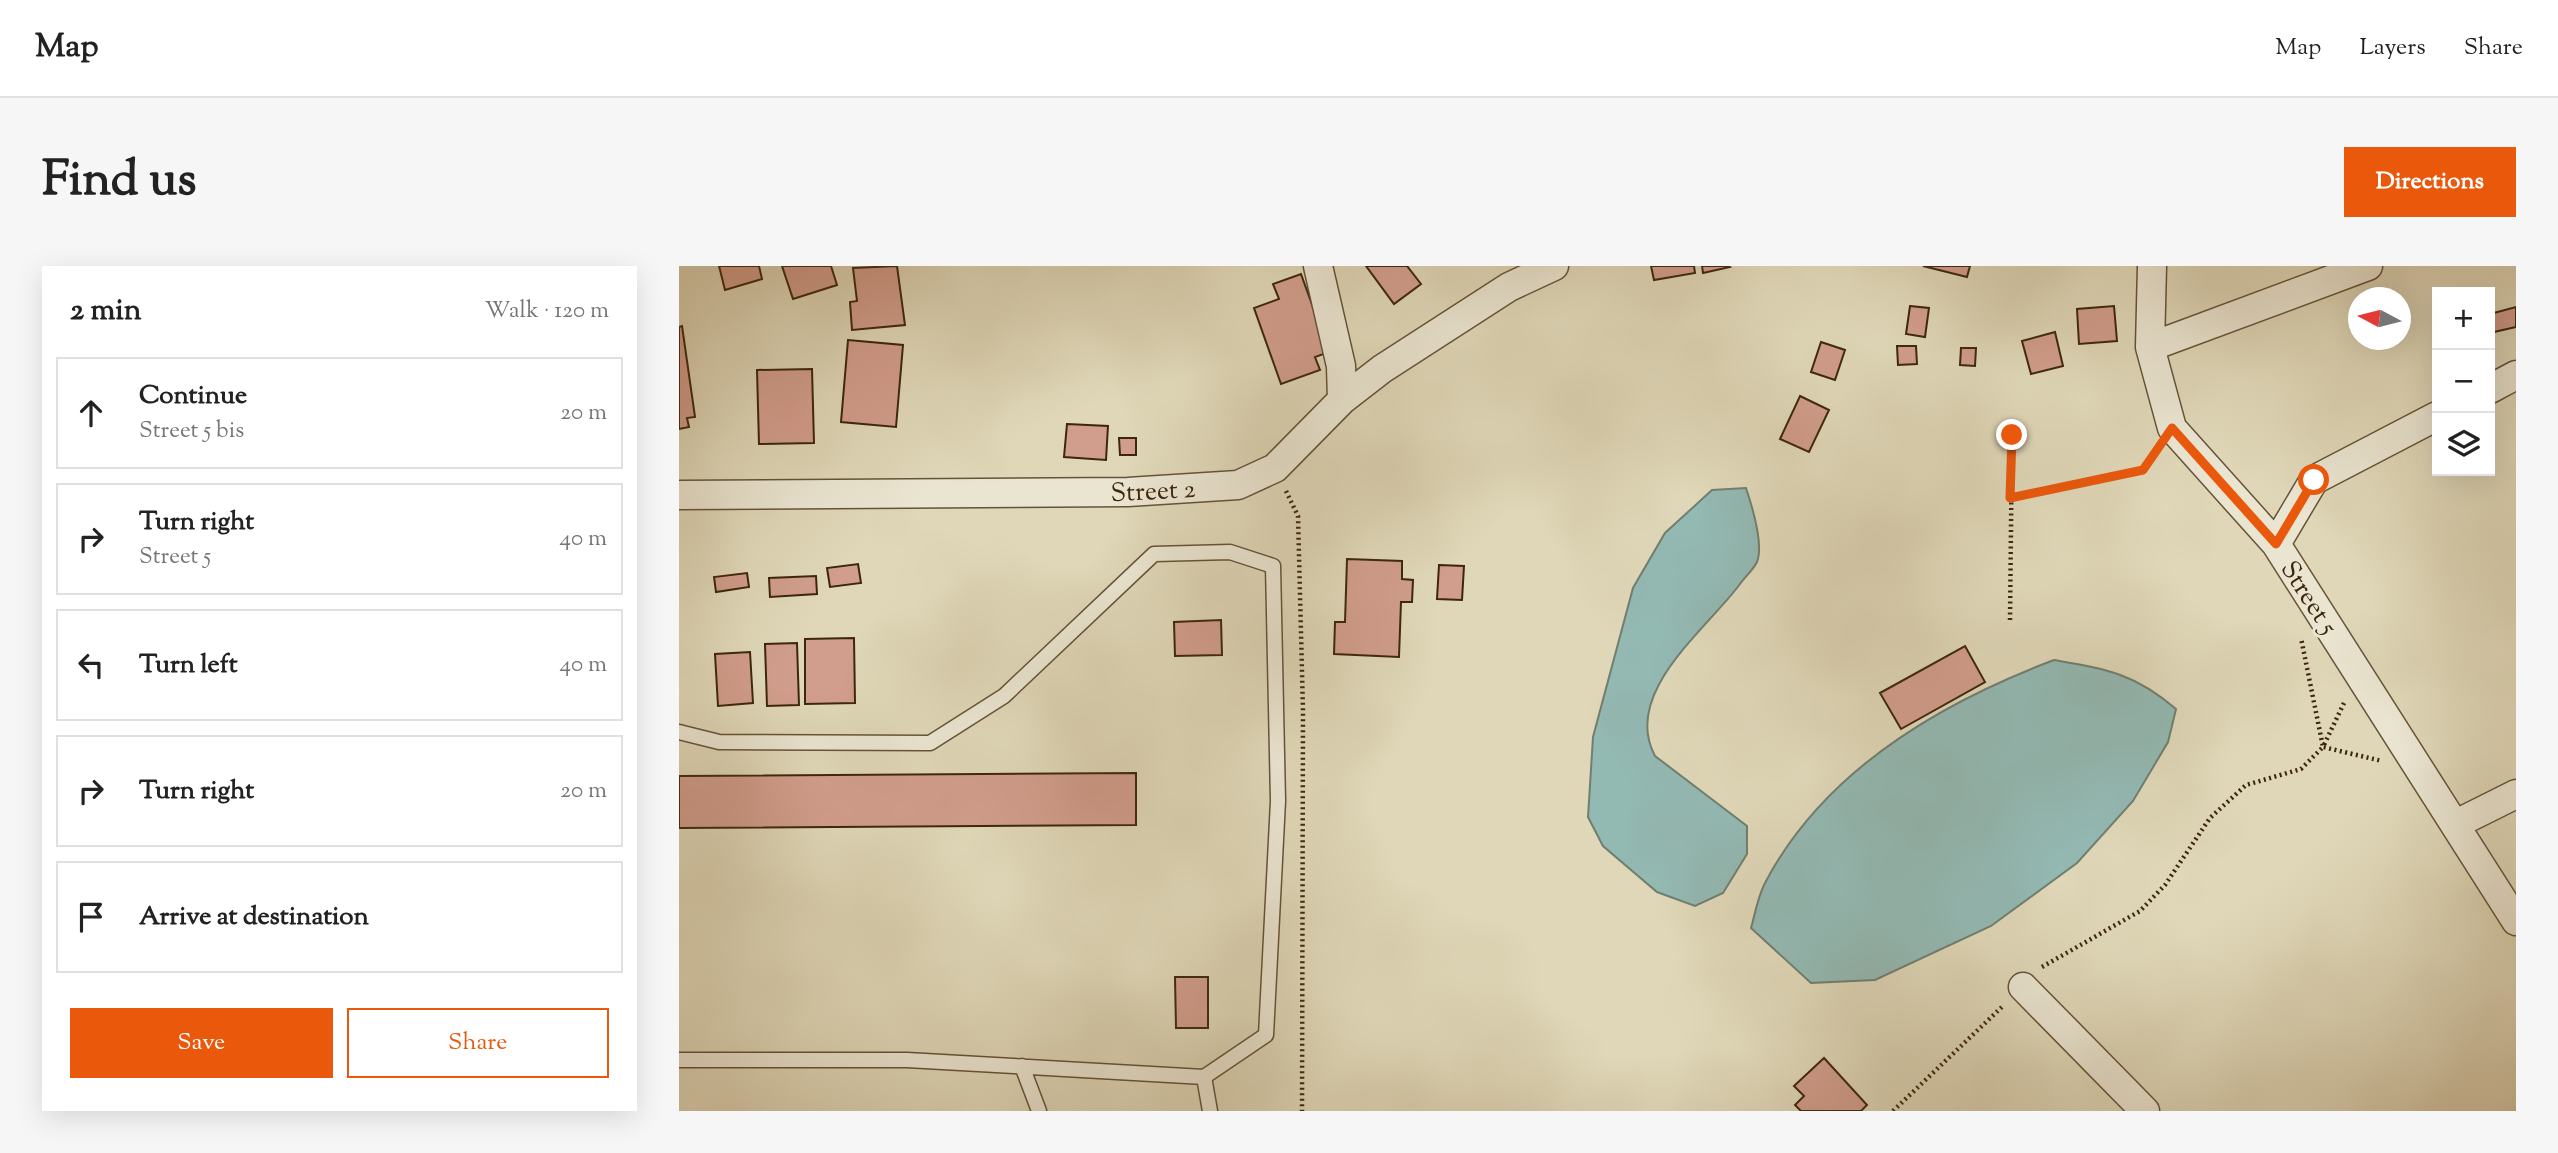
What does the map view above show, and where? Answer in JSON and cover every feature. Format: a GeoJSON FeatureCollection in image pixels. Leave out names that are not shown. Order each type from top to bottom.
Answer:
{"type":"FeatureCollection","features":[{"type":"Feature","properties":{"kind":"street"},"geometry":{"type":"LineString","coordinates":[[1318,266],[1341,366],[1342,400]]}},
{"type":"Feature","properties":{"kind":"street","name":"Street 2"},"geometry":{"type":"LineString","coordinates":[[679,495],[1128,492],[1238,485],[1275,468],[1342,400],[1430,336],[1509,287],[1554,266]]}},
{"type":"Feature","properties":{"kind":"street","name":"Street 5"},"geometry":{"type":"LineString","coordinates":[[2152,266],[2150,347],[2172,428],[2276,544],[2516,920]]}},
{"type":"Feature","properties":{"kind":"street"},"geometry":{"type":"LineString","coordinates":[[2150,347],[2368,266]]}},
{"type":"Feature","properties":{"kind":"street"},"geometry":{"type":"LineString","coordinates":[[2495,386],[2516,375]]}},
{"type":"Feature","properties":{"kind":"street"},"geometry":{"type":"LineString","coordinates":[[2276,544],[2314,480],[2432,419]]}},
{"type":"Feature","properties":{"kind":"street"},"geometry":{"type":"LineString","coordinates":[[2456,824],[2516,794]]}},
{"type":"Feature","properties":{"kind":"street"},"geometry":{"type":"LineString","coordinates":[[2023,987],[2144,1111]]}},
{"type":"Feature","properties":{"kind":"lane"},"geometry":{"type":"LineString","coordinates":[[679,732],[719,742],[930,743],[1004,696],[1153,554],[1230,552],[1273,566],[1279,801],[1266,1035],[1204,1077],[907,1060],[679,1060]]}},
{"type":"Feature","properties":{"kind":"lane"},"geometry":{"type":"LineString","coordinates":[[1022,1066],[1039,1111]]}},
{"type":"Feature","properties":{"kind":"lane"},"geometry":{"type":"LineString","coordinates":[[1204,1077],[1210,1111]]}},
{"type":"Feature","properties":{"kind":"path"},"geometry":{"type":"LineString","coordinates":[[2010,498],[2143,470],[2172,428]]}},
{"type":"Feature","properties":{"kind":"path"},"geometry":{"type":"LineString","coordinates":[[2010,620],[2012,435]]}},
{"type":"Feature","properties":{"kind":"path"},"geometry":{"type":"LineString","coordinates":[[2303,585],[2298,613],[2304,662],[2323,747]]}},
{"type":"Feature","properties":{"kind":"path"},"geometry":{"type":"LineString","coordinates":[[1893,1111],[2023,987],[2037,970],[2140,911],[2165,885],[2210,818],[2246,785],[2301,769],[2323,747],[2349,694],[2354,666]]}},
{"type":"Feature","properties":{"kind":"path"},"geometry":{"type":"LineString","coordinates":[[2323,747],[2386,762],[2426,776]]}},
{"type":"Feature","properties":{"kind":"water"},"geometry":{"type":"Polygon","coordinates":[[[1746,488],[1758,535],[1757,562],[1672,663],[1658,686],[1649,709],[1648,732],[1655,756],[1747,826],[1747,854],[1723,893],[1695,906],[1657,892],[1603,846],[1588,817],[1593,737],[1633,588],[1665,533],[1712,490],[1746,488]]]}},
{"type":"Feature","properties":{"kind":"water"},"geometry":{"type":"Polygon","coordinates":[[[2054,660],[2119,674],[2147,687],[2176,709],[2168,742],[2133,801],[2077,863],[1991,926],[1875,980],[1811,983],[1751,928],[1763,888],[1789,843],[1819,807],[1852,775],[1888,746],[1928,720],[2011,677],[2054,660]]]}},
{"type":"Feature","properties":{"kind":"building"},"geometry":{"type":"Polygon","coordinates":[[[719,266],[759,266],[762,279],[725,290],[719,266]]]}},
{"type":"Feature","properties":{"kind":"building"},"geometry":{"type":"Polygon","coordinates":[[[782,266],[831,266],[837,285],[793,299],[782,266]]]}},
{"type":"Feature","properties":{"kind":"building"},"geometry":{"type":"Polygon","coordinates":[[[897,266],[905,325],[852,330],[850,302],[857,301],[853,268],[897,266]]]}},
{"type":"Feature","properties":{"kind":"building"},"geometry":{"type":"Polygon","coordinates":[[[1366,266],[1407,266],[1421,284],[1394,304],[1366,266]]]}},
{"type":"Feature","properties":{"kind":"building"},"geometry":{"type":"Polygon","coordinates":[[[1651,266],[1694,266],[1695,273],[1654,280],[1651,266]]]}},
{"type":"Feature","properties":{"kind":"building"},"geometry":{"type":"Polygon","coordinates":[[[1702,266],[1729,266],[1730,267],[1703,273],[1702,266]]]}},
{"type":"Feature","properties":{"kind":"building"},"geometry":{"type":"Polygon","coordinates":[[[1923,266],[1970,266],[1967,277],[1923,266]]]}},
{"type":"Feature","properties":{"kind":"building"},"geometry":{"type":"Polygon","coordinates":[[[1301,274],[1329,352],[1315,357],[1320,370],[1281,384],[1254,308],[1279,299],[1273,284],[1301,274]]]}},
{"type":"Feature","properties":{"kind":"building"},"geometry":{"type":"Polygon","coordinates":[[[1910,306],[1929,308],[1925,337],[1906,334],[1910,306]]]}},
{"type":"Feature","properties":{"kind":"building"},"geometry":{"type":"Polygon","coordinates":[[[2114,306],[2117,341],[2079,344],[2077,309],[2114,306]]]}},
{"type":"Feature","properties":{"kind":"building"},"geometry":{"type":"Polygon","coordinates":[[[2516,307],[2516,327],[2495,332],[2495,313],[2516,307]]]}},
{"type":"Feature","properties":{"kind":"building"},"geometry":{"type":"Polygon","coordinates":[[[682,326],[695,417],[687,418],[689,427],[679,429],[679,327],[682,326]]]}},
{"type":"Feature","properties":{"kind":"building"},"geometry":{"type":"Polygon","coordinates":[[[2055,332],[2063,366],[2031,374],[2022,341],[2055,332]]]}},
{"type":"Feature","properties":{"kind":"building"},"geometry":{"type":"Polygon","coordinates":[[[848,340],[903,345],[896,427],[841,422],[848,340]]]}},
{"type":"Feature","properties":{"kind":"building"},"geometry":{"type":"Polygon","coordinates":[[[1821,342],[1845,350],[1835,380],[1811,372],[1821,342]]]}},
{"type":"Feature","properties":{"kind":"building"},"geometry":{"type":"Polygon","coordinates":[[[1897,346],[1916,346],[1917,364],[1898,365],[1897,346]]]}},
{"type":"Feature","properties":{"kind":"building"},"geometry":{"type":"Polygon","coordinates":[[[1961,348],[1976,348],[1975,366],[1960,365],[1961,348]]]}},
{"type":"Feature","properties":{"kind":"building"},"geometry":{"type":"Polygon","coordinates":[[[812,369],[814,443],[759,444],[757,370],[812,369]]]}},
{"type":"Feature","properties":{"kind":"building"},"geometry":{"type":"Polygon","coordinates":[[[1800,396],[1829,410],[1809,452],[1780,439],[1800,396]]]}},
{"type":"Feature","properties":{"kind":"building"},"geometry":{"type":"Polygon","coordinates":[[[1067,424],[1108,426],[1106,460],[1064,457],[1067,424]]]}},
{"type":"Feature","properties":{"kind":"building"},"geometry":{"type":"Polygon","coordinates":[[[1119,438],[1136,438],[1136,455],[1120,455],[1119,438]]]}},
{"type":"Feature","properties":{"kind":"building"},"geometry":{"type":"Polygon","coordinates":[[[1347,559],[1402,561],[1402,579],[1413,580],[1412,602],[1401,602],[1399,657],[1334,654],[1335,622],[1345,622],[1347,559]]]}},
{"type":"Feature","properties":{"kind":"building"},"geometry":{"type":"Polygon","coordinates":[[[858,564],[861,583],[830,587],[827,568],[858,564]]]}},
{"type":"Feature","properties":{"kind":"building"},"geometry":{"type":"Polygon","coordinates":[[[1439,565],[1464,566],[1462,600],[1437,599],[1439,565]]]}},
{"type":"Feature","properties":{"kind":"building"},"geometry":{"type":"Polygon","coordinates":[[[747,573],[749,587],[716,592],[714,577],[747,573]]]}},
{"type":"Feature","properties":{"kind":"building"},"geometry":{"type":"Polygon","coordinates":[[[816,576],[817,594],[770,597],[769,578],[816,576]]]}},
{"type":"Feature","properties":{"kind":"building"},"geometry":{"type":"Polygon","coordinates":[[[1221,620],[1222,655],[1175,656],[1174,622],[1221,620]]]}},
{"type":"Feature","properties":{"kind":"building"},"geometry":{"type":"Polygon","coordinates":[[[854,638],[855,703],[805,704],[805,639],[854,638]]]}},
{"type":"Feature","properties":{"kind":"building"},"geometry":{"type":"Polygon","coordinates":[[[797,643],[799,705],[767,706],[765,644],[797,643]]]}},
{"type":"Feature","properties":{"kind":"building"},"geometry":{"type":"Polygon","coordinates":[[[1965,646],[1985,682],[1901,729],[1880,693],[1965,646]]]}},
{"type":"Feature","properties":{"kind":"building"},"geometry":{"type":"Polygon","coordinates":[[[750,652],[753,703],[718,706],[715,654],[750,652]]]}},
{"type":"Feature","properties":{"kind":"building"},"geometry":{"type":"Polygon","coordinates":[[[1136,773],[1136,825],[679,828],[679,776],[1136,773]]]}},
{"type":"Feature","properties":{"kind":"building"},"geometry":{"type":"Polygon","coordinates":[[[1175,977],[1208,977],[1208,1028],[1176,1028],[1175,977]]]}},
{"type":"Feature","properties":{"kind":"building"},"geometry":{"type":"Polygon","coordinates":[[[1824,1058],[1867,1105],[1861,1111],[1801,1111],[1795,1105],[1804,1096],[1794,1086],[1824,1058]]]}},
{"type":"Feature","properties":{"kind":"route"},"geometry":{"type":"LineString","coordinates":[[2012,435],[2010,498],[2087,484],[2143,470],[2172,428],[2276,544],[2314,480]]}}]}
